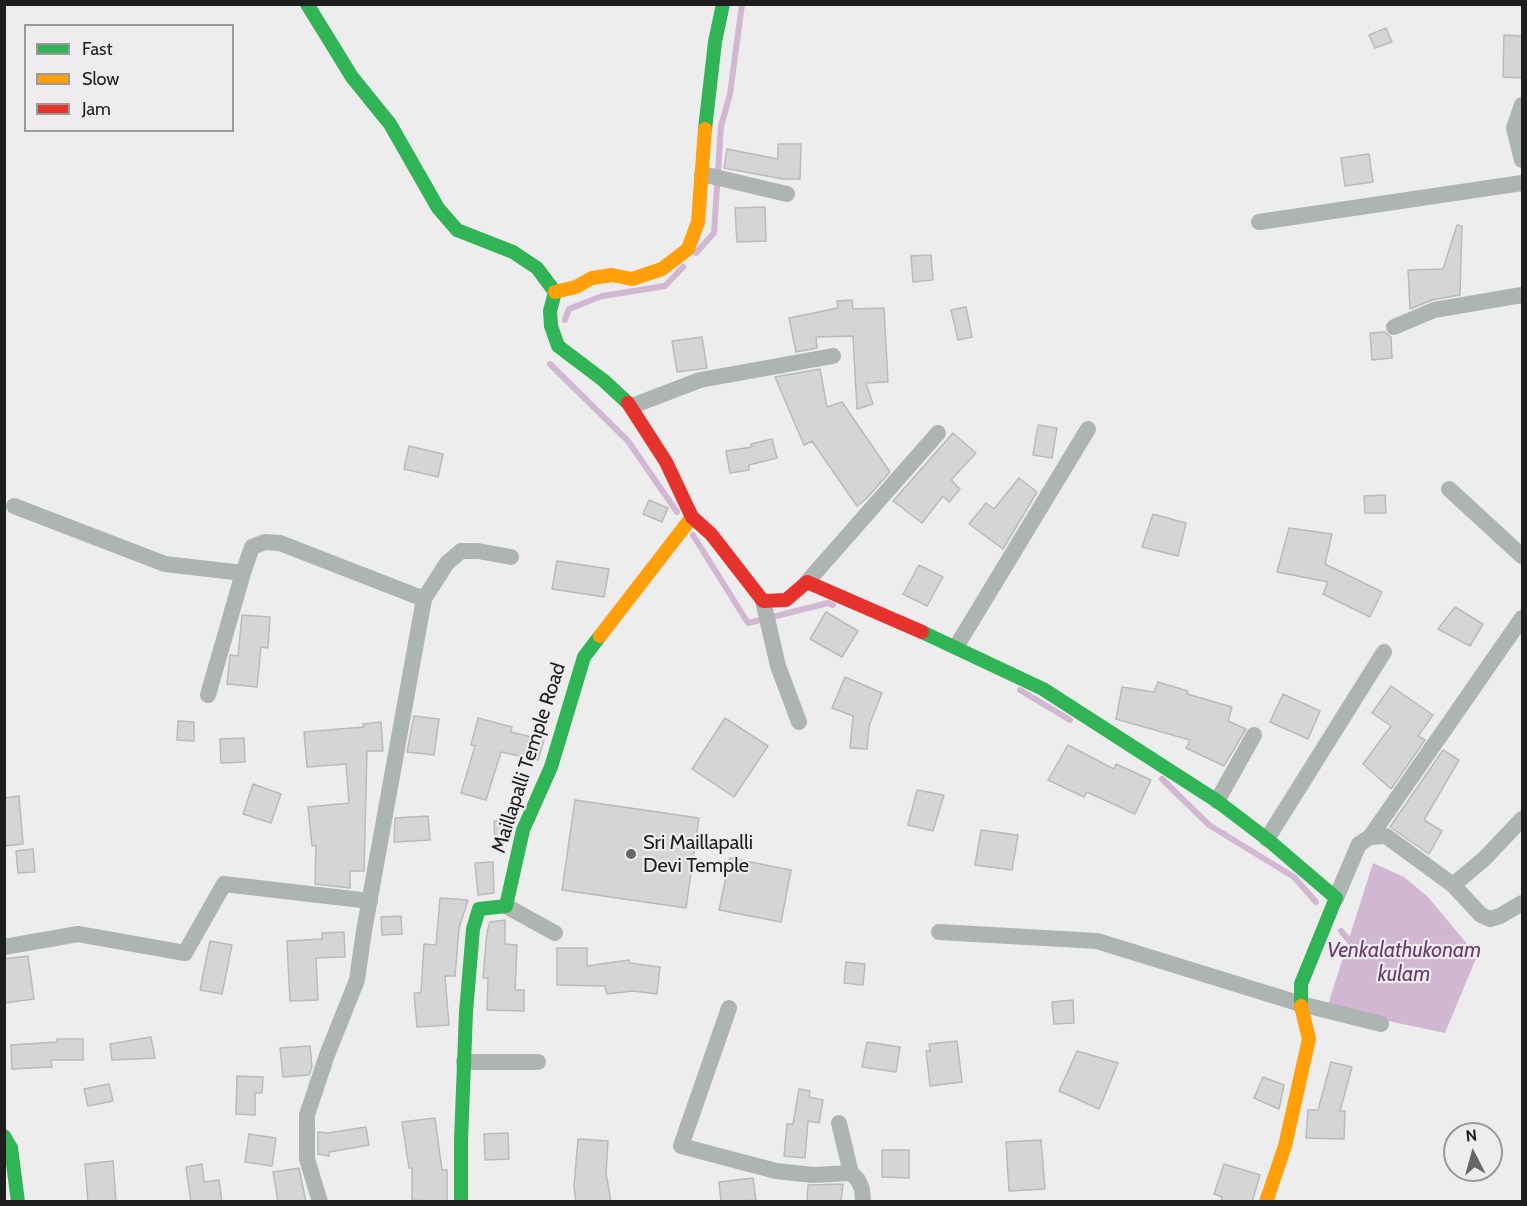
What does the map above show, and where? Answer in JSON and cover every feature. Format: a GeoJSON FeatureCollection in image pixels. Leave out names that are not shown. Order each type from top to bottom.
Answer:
{"type":"FeatureCollection","features":[{"type":"Feature","properties":{"kind":"street"},"geometry":{"type":"LineString","coordinates":[[307,4],[352,77],[390,124],[438,208],[457,230],[513,252],[537,268],[555,292]]}},
{"type":"Feature","properties":{"kind":"street"},"geometry":{"type":"LineString","coordinates":[[555,292],[576,287],[592,278],[612,275],[632,279],[662,269],[688,249],[698,222],[715,42],[723,4]]}},
{"type":"Feature","properties":{"kind":"street"},"geometry":{"type":"LineString","coordinates":[[1522,105],[1514,128],[1522,160]]}},
{"type":"Feature","properties":{"kind":"street"},"geometry":{"type":"LineString","coordinates":[[702,174],[787,194]]}},
{"type":"Feature","properties":{"kind":"street"},"geometry":{"type":"LineString","coordinates":[[1259,222],[1522,183]]}},
{"type":"Feature","properties":{"kind":"street"},"geometry":{"type":"LineString","coordinates":[[555,292],[550,311],[551,326],[558,346],[603,380],[632,406],[666,462],[692,517],[711,534],[763,601],[778,666],[799,722]]}},
{"type":"Feature","properties":{"kind":"street"},"geometry":{"type":"LineString","coordinates":[[1394,327],[1434,310],[1522,295]]}},
{"type":"Feature","properties":{"kind":"street"},"geometry":{"type":"LineString","coordinates":[[632,406],[700,380],[833,356]]}},
{"type":"Feature","properties":{"kind":"street"},"geometry":{"type":"LineString","coordinates":[[956,647],[1088,429]]}},
{"type":"Feature","properties":{"kind":"street"},"geometry":{"type":"LineString","coordinates":[[763,601],[786,600],[807,582],[938,433]]}},
{"type":"Feature","properties":{"kind":"street"},"geometry":{"type":"LineString","coordinates":[[1449,489],[1522,556]]}},
{"type":"Feature","properties":{"kind":"street"},"geometry":{"type":"LineString","coordinates":[[14,506],[165,564],[243,573]]}},
{"type":"Feature","properties":{"kind":"street","name":"Maillapalli Temple Road"},"geometry":{"type":"LineString","coordinates":[[506,906],[523,830],[551,768],[584,657],[692,517]]}},
{"type":"Feature","properties":{"kind":"street"},"geometry":{"type":"LineString","coordinates":[[208,695],[252,547],[265,542],[280,543],[424,599]]}},
{"type":"Feature","properties":{"kind":"street"},"geometry":{"type":"LineString","coordinates":[[320,1202],[307,1159],[307,1115],[327,1055],[357,981],[424,599],[447,563],[461,551],[478,551],[511,557]]}},
{"type":"Feature","properties":{"kind":"street"},"geometry":{"type":"LineString","coordinates":[[807,582],[956,647],[1043,689],[1217,801],[1268,839],[1336,897]]}},
{"type":"Feature","properties":{"kind":"street"},"geometry":{"type":"LineString","coordinates":[[1266,1202],[1285,1146],[1309,1039],[1301,1004],[1302,984],[1359,844],[1371,837],[1522,618]]}},
{"type":"Feature","properties":{"kind":"street"},"geometry":{"type":"LineString","coordinates":[[1268,839],[1384,652]]}},
{"type":"Feature","properties":{"kind":"street"},"geometry":{"type":"LineString","coordinates":[[1217,801],[1254,735]]}},
{"type":"Feature","properties":{"kind":"street"},"geometry":{"type":"LineString","coordinates":[[1453,885],[1484,859],[1522,819]]}},
{"type":"Feature","properties":{"kind":"street"},"geometry":{"type":"LineString","coordinates":[[1371,837],[1386,836],[1453,885],[1481,915],[1490,920],[1522,903]]}},
{"type":"Feature","properties":{"kind":"street"},"geometry":{"type":"LineString","coordinates":[[4,947],[78,934],[184,953],[224,884],[370,901]]}},
{"type":"Feature","properties":{"kind":"street"},"geometry":{"type":"LineString","coordinates":[[461,1202],[466,1012],[473,930],[479,909],[506,906],[555,933]]}},
{"type":"Feature","properties":{"kind":"street"},"geometry":{"type":"LineString","coordinates":[[939,932],[1097,941],[1301,1004],[1381,1024]]}},
{"type":"Feature","properties":{"kind":"street"},"geometry":{"type":"LineString","coordinates":[[729,1008],[681,1146],[776,1171],[813,1174],[851,1173]]}},
{"type":"Feature","properties":{"kind":"street"},"geometry":{"type":"LineString","coordinates":[[464,1062],[538,1062]]}},
{"type":"Feature","properties":{"kind":"street"},"geometry":{"type":"LineString","coordinates":[[839,1123],[851,1173],[858,1180],[862,1189],[863,1202]]}},
{"type":"Feature","properties":{"kind":"street"},"geometry":{"type":"LineString","coordinates":[[4,1136],[11,1148],[18,1202]]}},
{"type":"Feature","properties":{"kind":"water","name":"Venkalathukonam kulam"},"geometry":{"type":"Polygon","coordinates":[[[1373,863],[1404,877],[1428,897],[1477,956],[1445,1033],[1327,1008],[1373,863]]]}},
{"type":"Feature","properties":{"kind":"building"},"geometry":{"type":"Polygon","coordinates":[[[1386,28],[1392,42],[1375,48],[1369,35],[1386,28]]]}},
{"type":"Feature","properties":{"kind":"building"},"geometry":{"type":"Polygon","coordinates":[[[1504,35],[1522,36],[1522,78],[1503,77],[1504,35]]]}},
{"type":"Feature","properties":{"kind":"building"},"geometry":{"type":"Polygon","coordinates":[[[778,144],[801,144],[800,179],[783,179],[724,168],[727,149],[778,159],[778,144]]]}},
{"type":"Feature","properties":{"kind":"building"},"geometry":{"type":"Polygon","coordinates":[[[1369,154],[1373,182],[1345,186],[1341,158],[1369,154]]]}},
{"type":"Feature","properties":{"kind":"building"},"geometry":{"type":"Polygon","coordinates":[[[765,207],[766,241],[737,242],[735,208],[765,207]]]}},
{"type":"Feature","properties":{"kind":"building"},"geometry":{"type":"Polygon","coordinates":[[[1457,225],[1462,226],[1460,295],[1432,300],[1410,309],[1408,270],[1443,269],[1457,225]]]}},
{"type":"Feature","properties":{"kind":"building"},"geometry":{"type":"Polygon","coordinates":[[[931,255],[933,280],[913,282],[911,256],[931,255]]]}},
{"type":"Feature","properties":{"kind":"building"},"geometry":{"type":"Polygon","coordinates":[[[852,300],[853,309],[884,308],[888,382],[866,383],[873,404],[857,409],[853,336],[816,337],[817,348],[796,352],[789,318],[838,308],[837,301],[852,300]]]}},
{"type":"Feature","properties":{"kind":"building"},"geometry":{"type":"Polygon","coordinates":[[[966,307],[972,337],[958,340],[951,310],[966,307]]]}},
{"type":"Feature","properties":{"kind":"building"},"geometry":{"type":"Polygon","coordinates":[[[1385,332],[1391,337],[1392,358],[1372,360],[1370,333],[1385,332]]]}},
{"type":"Feature","properties":{"kind":"building"},"geometry":{"type":"Polygon","coordinates":[[[702,337],[707,368],[677,372],[672,341],[702,337]]]}},
{"type":"Feature","properties":{"kind":"building"},"geometry":{"type":"Polygon","coordinates":[[[820,369],[827,407],[842,402],[890,472],[857,506],[812,441],[804,445],[775,377],[820,369]]]}},
{"type":"Feature","properties":{"kind":"building"},"geometry":{"type":"Polygon","coordinates":[[[1038,425],[1057,428],[1052,458],[1033,455],[1038,425]]]}},
{"type":"Feature","properties":{"kind":"building"},"geometry":{"type":"Polygon","coordinates":[[[953,433],[976,453],[951,480],[960,489],[949,502],[943,496],[922,523],[893,501],[953,433]]]}},
{"type":"Feature","properties":{"kind":"building"},"geometry":{"type":"Polygon","coordinates":[[[772,439],[777,458],[749,465],[749,470],[730,473],[726,451],[752,447],[751,444],[772,439]]]}},
{"type":"Feature","properties":{"kind":"building"},"geometry":{"type":"Polygon","coordinates":[[[409,446],[443,454],[438,477],[404,469],[409,446]]]}},
{"type":"Feature","properties":{"kind":"building"},"geometry":{"type":"Polygon","coordinates":[[[1019,478],[1037,492],[1003,549],[969,524],[986,503],[994,509],[1019,478]]]}},
{"type":"Feature","properties":{"kind":"building"},"geometry":{"type":"Polygon","coordinates":[[[1385,495],[1386,513],[1365,513],[1364,496],[1385,495]]]}},
{"type":"Feature","properties":{"kind":"building"},"geometry":{"type":"Polygon","coordinates":[[[649,500],[668,508],[662,522],[643,514],[649,500]]]}},
{"type":"Feature","properties":{"kind":"building"},"geometry":{"type":"Polygon","coordinates":[[[1153,514],[1186,523],[1178,556],[1142,547],[1153,514]]]}},
{"type":"Feature","properties":{"kind":"building"},"geometry":{"type":"Polygon","coordinates":[[[1289,528],[1332,534],[1325,564],[1382,592],[1370,617],[1323,594],[1328,582],[1277,572],[1289,528]]]}},
{"type":"Feature","properties":{"kind":"building"},"geometry":{"type":"Polygon","coordinates":[[[557,561],[609,569],[604,597],[552,589],[557,561]]]}},
{"type":"Feature","properties":{"kind":"building"},"geometry":{"type":"Polygon","coordinates":[[[919,565],[943,577],[927,606],[903,594],[919,565]]]}},
{"type":"Feature","properties":{"kind":"building"},"geometry":{"type":"Polygon","coordinates":[[[1455,607],[1483,624],[1470,646],[1438,629],[1455,607]]]}},
{"type":"Feature","properties":{"kind":"building"},"geometry":{"type":"Polygon","coordinates":[[[826,612],[858,631],[842,657],[810,639],[826,612]]]}},
{"type":"Feature","properties":{"kind":"building"},"geometry":{"type":"Polygon","coordinates":[[[242,615],[270,617],[268,648],[261,647],[257,687],[227,684],[230,655],[238,656],[242,615]]]}},
{"type":"Feature","properties":{"kind":"building"},"geometry":{"type":"Polygon","coordinates":[[[845,677],[882,693],[869,726],[867,749],[850,748],[853,716],[832,708],[845,677]]]}},
{"type":"Feature","properties":{"kind":"building"},"geometry":{"type":"Polygon","coordinates":[[[1158,682],[1188,691],[1187,694],[1232,707],[1228,721],[1246,729],[1224,766],[1186,748],[1190,740],[1116,719],[1122,687],[1154,692],[1158,682]]]}},
{"type":"Feature","properties":{"kind":"building"},"geometry":{"type":"Polygon","coordinates":[[[1391,686],[1433,715],[1418,736],[1425,740],[1391,789],[1363,764],[1391,726],[1372,713],[1391,686]]]}},
{"type":"Feature","properties":{"kind":"building"},"geometry":{"type":"Polygon","coordinates":[[[1283,694],[1320,711],[1308,739],[1270,722],[1283,694]]]}},
{"type":"Feature","properties":{"kind":"building"},"geometry":{"type":"Polygon","coordinates":[[[414,716],[439,719],[434,755],[407,752],[414,716]]]}},
{"type":"Feature","properties":{"kind":"building"},"geometry":{"type":"Polygon","coordinates":[[[478,718],[512,727],[511,732],[544,740],[538,760],[501,752],[486,800],[461,793],[475,746],[471,745],[478,718]]]}},
{"type":"Feature","properties":{"kind":"building"},"geometry":{"type":"Polygon","coordinates":[[[725,718],[768,746],[734,797],[692,769],[725,718]]]}},
{"type":"Feature","properties":{"kind":"building"},"geometry":{"type":"Polygon","coordinates":[[[178,721],[194,722],[194,741],[177,740],[178,721]]]}},
{"type":"Feature","properties":{"kind":"building"},"geometry":{"type":"Polygon","coordinates":[[[381,722],[383,751],[367,751],[364,871],[350,871],[350,888],[315,884],[316,845],[312,846],[308,807],[349,803],[346,764],[307,767],[304,732],[364,727],[363,724],[381,722]]]}},
{"type":"Feature","properties":{"kind":"building"},"geometry":{"type":"Polygon","coordinates":[[[244,738],[245,762],[221,763],[220,739],[244,738]]]}},
{"type":"Feature","properties":{"kind":"building"},"geometry":{"type":"Polygon","coordinates":[[[1068,745],[1114,769],[1116,764],[1151,780],[1135,814],[1087,792],[1084,797],[1048,780],[1068,745]]]}},
{"type":"Feature","properties":{"kind":"building"},"geometry":{"type":"Polygon","coordinates":[[[1443,750],[1459,760],[1424,820],[1442,831],[1429,854],[1390,827],[1443,750]]]}},
{"type":"Feature","properties":{"kind":"building"},"geometry":{"type":"Polygon","coordinates":[[[253,784],[281,794],[271,823],[243,814],[253,784]]]}},
{"type":"Feature","properties":{"kind":"building"},"geometry":{"type":"Polygon","coordinates":[[[917,790],[944,795],[933,831],[908,825],[917,790]]]}},
{"type":"Feature","properties":{"kind":"building"},"geometry":{"type":"Polygon","coordinates":[[[19,796],[23,844],[4,846],[4,798],[19,796]]]}},
{"type":"Feature","properties":{"kind":"building","name":"Sri Maillapalli Devi Temple"},"geometry":{"type":"Polygon","coordinates":[[[575,800],[699,818],[686,908],[562,890],[575,800]]]}},
{"type":"Feature","properties":{"kind":"building"},"geometry":{"type":"Polygon","coordinates":[[[428,816],[430,840],[394,842],[395,818],[428,816]]]}},
{"type":"Feature","properties":{"kind":"building"},"geometry":{"type":"Polygon","coordinates":[[[512,820],[506,842],[495,843],[494,821],[512,820]]]}},
{"type":"Feature","properties":{"kind":"building"},"geometry":{"type":"Polygon","coordinates":[[[981,830],[1018,835],[1012,870],[975,865],[981,830]]]}},
{"type":"Feature","properties":{"kind":"building"},"geometry":{"type":"Polygon","coordinates":[[[33,849],[35,872],[18,873],[16,851],[33,849]]]}},
{"type":"Feature","properties":{"kind":"building"},"geometry":{"type":"Polygon","coordinates":[[[730,858],[791,870],[781,922],[719,910],[730,858]]]}},
{"type":"Feature","properties":{"kind":"building"},"geometry":{"type":"Polygon","coordinates":[[[493,862],[494,893],[478,895],[475,863],[493,862]]]}},
{"type":"Feature","properties":{"kind":"building"},"geometry":{"type":"Polygon","coordinates":[[[440,898],[468,900],[459,928],[455,976],[445,976],[449,1025],[417,1027],[414,993],[421,993],[424,944],[436,945],[440,898]]]}},
{"type":"Feature","properties":{"kind":"building"},"geometry":{"type":"Polygon","coordinates":[[[401,916],[402,934],[382,935],[381,917],[401,916]]]}},
{"type":"Feature","properties":{"kind":"building"},"geometry":{"type":"Polygon","coordinates":[[[505,920],[505,944],[517,945],[515,990],[524,990],[524,1011],[487,1010],[488,978],[483,978],[487,932],[490,922],[505,920]]]}},
{"type":"Feature","properties":{"kind":"building"},"geometry":{"type":"Polygon","coordinates":[[[344,932],[345,957],[316,958],[318,1000],[290,1001],[287,941],[322,939],[322,933],[344,932]]]}},
{"type":"Feature","properties":{"kind":"building"},"geometry":{"type":"Polygon","coordinates":[[[210,941],[232,945],[222,994],[200,990],[210,941]]]}},
{"type":"Feature","properties":{"kind":"building"},"geometry":{"type":"Polygon","coordinates":[[[557,948],[587,948],[587,966],[629,960],[630,963],[660,967],[657,994],[633,991],[607,994],[605,986],[557,985],[557,948]]]}},
{"type":"Feature","properties":{"kind":"building"},"geometry":{"type":"Polygon","coordinates":[[[28,956],[34,999],[4,1003],[4,959],[28,956]]]}},
{"type":"Feature","properties":{"kind":"building"},"geometry":{"type":"Polygon","coordinates":[[[846,962],[865,964],[863,985],[844,983],[846,962]]]}},
{"type":"Feature","properties":{"kind":"building"},"geometry":{"type":"Polygon","coordinates":[[[1073,1000],[1074,1023],[1054,1024],[1052,1002],[1073,1000]]]}},
{"type":"Feature","properties":{"kind":"building"},"geometry":{"type":"Polygon","coordinates":[[[151,1037],[155,1058],[112,1060],[110,1044],[151,1037]]]}},
{"type":"Feature","properties":{"kind":"building"},"geometry":{"type":"Polygon","coordinates":[[[57,1039],[83,1039],[83,1060],[51,1060],[52,1067],[12,1069],[11,1045],[57,1042],[57,1039]]]}},
{"type":"Feature","properties":{"kind":"building"},"geometry":{"type":"Polygon","coordinates":[[[957,1041],[962,1082],[930,1086],[926,1051],[930,1051],[929,1044],[957,1041]]]}},
{"type":"Feature","properties":{"kind":"building"},"geometry":{"type":"Polygon","coordinates":[[[867,1042],[900,1047],[896,1072],[862,1067],[867,1042]]]}},
{"type":"Feature","properties":{"kind":"building"},"geometry":{"type":"Polygon","coordinates":[[[310,1046],[312,1067],[309,1075],[283,1077],[280,1048],[310,1046]]]}},
{"type":"Feature","properties":{"kind":"building"},"geometry":{"type":"Polygon","coordinates":[[[1077,1051],[1118,1063],[1099,1109],[1059,1091],[1077,1051]]]}},
{"type":"Feature","properties":{"kind":"building"},"geometry":{"type":"Polygon","coordinates":[[[1331,1062],[1352,1067],[1340,1111],[1345,1111],[1344,1139],[1306,1138],[1308,1110],[1318,1110],[1331,1062]]]}},
{"type":"Feature","properties":{"kind":"building"},"geometry":{"type":"Polygon","coordinates":[[[237,1076],[263,1077],[262,1093],[255,1093],[255,1115],[236,1114],[237,1076]]]}},
{"type":"Feature","properties":{"kind":"building"},"geometry":{"type":"Polygon","coordinates":[[[1263,1077],[1284,1085],[1279,1109],[1254,1098],[1263,1077]]]}},
{"type":"Feature","properties":{"kind":"building"},"geometry":{"type":"Polygon","coordinates":[[[109,1084],[113,1101],[88,1106],[84,1089],[109,1084]]]}},
{"type":"Feature","properties":{"kind":"building"},"geometry":{"type":"Polygon","coordinates":[[[799,1089],[810,1091],[809,1097],[823,1100],[819,1123],[808,1121],[805,1158],[784,1156],[787,1124],[793,1124],[799,1089]]]}},
{"type":"Feature","properties":{"kind":"building"},"geometry":{"type":"Polygon","coordinates":[[[435,1118],[442,1170],[447,1170],[447,1202],[412,1200],[412,1168],[409,1168],[402,1122],[435,1118]]]}},
{"type":"Feature","properties":{"kind":"building"},"geometry":{"type":"Polygon","coordinates":[[[366,1127],[369,1145],[329,1152],[329,1156],[318,1154],[318,1132],[328,1133],[366,1127]]]}},
{"type":"Feature","properties":{"kind":"building"},"geometry":{"type":"Polygon","coordinates":[[[508,1133],[509,1159],[485,1160],[484,1134],[508,1133]]]}},
{"type":"Feature","properties":{"kind":"building"},"geometry":{"type":"Polygon","coordinates":[[[249,1134],[276,1138],[272,1166],[245,1162],[249,1134]]]}},
{"type":"Feature","properties":{"kind":"building"},"geometry":{"type":"Polygon","coordinates":[[[578,1139],[608,1141],[606,1173],[611,1202],[576,1202],[574,1186],[578,1139]]]}},
{"type":"Feature","properties":{"kind":"building"},"geometry":{"type":"Polygon","coordinates":[[[1041,1140],[1045,1189],[1009,1191],[1006,1142],[1041,1140]]]}},
{"type":"Feature","properties":{"kind":"building"},"geometry":{"type":"Polygon","coordinates":[[[882,1150],[909,1150],[909,1178],[882,1177],[882,1150]]]}},
{"type":"Feature","properties":{"kind":"building"},"geometry":{"type":"Polygon","coordinates":[[[113,1161],[116,1201],[88,1202],[85,1164],[113,1161]]]}},
{"type":"Feature","properties":{"kind":"building"},"geometry":{"type":"Polygon","coordinates":[[[202,1164],[204,1182],[219,1180],[222,1202],[191,1202],[186,1167],[202,1164]]]}},
{"type":"Feature","properties":{"kind":"building"},"geometry":{"type":"Polygon","coordinates":[[[1224,1164],[1260,1175],[1252,1202],[1221,1202],[1222,1197],[1214,1194],[1224,1164]]]}},
{"type":"Feature","properties":{"kind":"building"},"geometry":{"type":"Polygon","coordinates":[[[299,1168],[306,1202],[278,1202],[273,1172],[299,1168]]]}},
{"type":"Feature","properties":{"kind":"building"},"geometry":{"type":"Polygon","coordinates":[[[753,1178],[756,1200],[721,1202],[719,1182],[753,1178]]]}},
{"type":"Feature","properties":{"kind":"building"},"geometry":{"type":"Polygon","coordinates":[[[843,1184],[841,1202],[807,1202],[808,1185],[843,1184]]]}},
{"type":"Feature","properties":{"kind":"waterway"},"geometry":{"type":"LineString","coordinates":[[696,253],[714,233],[721,126],[730,94],[742,4]]}},
{"type":"Feature","properties":{"kind":"waterway"},"geometry":{"type":"LineString","coordinates":[[565,320],[569,309],[602,296],[665,286],[683,267]]}},
{"type":"Feature","properties":{"kind":"waterway"},"geometry":{"type":"LineString","coordinates":[[550,364],[628,441],[677,512]]}},
{"type":"Feature","properties":{"kind":"waterway"},"geometry":{"type":"LineString","coordinates":[[693,535],[748,623],[828,603],[833,605]]}},
{"type":"Feature","properties":{"kind":"waterway"},"geometry":{"type":"LineString","coordinates":[[1020,690],[1070,720]]}},
{"type":"Feature","properties":{"kind":"waterway"},"geometry":{"type":"LineString","coordinates":[[1162,779],[1209,825],[1294,877],[1316,902]]}},
{"type":"Feature","properties":{"kind":"waterway"},"geometry":{"type":"LineString","coordinates":[[1341,931],[1353,945]]}},
{"type":"Feature","properties":{"kind":"traffic: fast"},"geometry":{"type":"LineString","coordinates":[[307,4],[352,77],[390,124],[438,208],[457,230],[513,252],[537,268],[555,292],[550,311],[551,326],[558,346],[603,380],[628,403]]}},
{"type":"Feature","properties":{"kind":"traffic: fast"},"geometry":{"type":"LineString","coordinates":[[705,129],[715,42],[723,4]]}},
{"type":"Feature","properties":{"kind":"traffic: fast"},"geometry":{"type":"LineString","coordinates":[[922,632],[1043,689],[1217,801],[1267,839],[1336,898],[1301,984],[1301,1006]]}},
{"type":"Feature","properties":{"kind":"traffic: fast"},"geometry":{"type":"LineString","coordinates":[[461,1202],[466,1012],[473,929],[479,909],[506,906],[523,830],[551,767],[584,657],[600,636]]}},
{"type":"Feature","properties":{"kind":"traffic: fast"},"geometry":{"type":"LineString","coordinates":[[4,1136],[11,1148],[18,1202]]}},
{"type":"Feature","properties":{"kind":"traffic: slow"},"geometry":{"type":"LineString","coordinates":[[555,292],[576,287],[592,278],[612,275],[632,279],[662,269],[688,249],[698,222],[705,129]]}},
{"type":"Feature","properties":{"kind":"traffic: slow"},"geometry":{"type":"LineString","coordinates":[[600,636],[692,517]]}},
{"type":"Feature","properties":{"kind":"traffic: slow"},"geometry":{"type":"LineString","coordinates":[[1266,1202],[1285,1146],[1309,1039],[1301,1006]]}},
{"type":"Feature","properties":{"kind":"traffic: jam"},"geometry":{"type":"LineString","coordinates":[[628,403],[666,462],[692,517],[711,534],[763,601],[786,600],[807,582],[922,632]]}},
{"type":"Feature","properties":{"kind":"place","name":"Sri Maillapalli Devi Temple"},"geometry":{"type":"Point","coordinates":[631,854]}}]}
